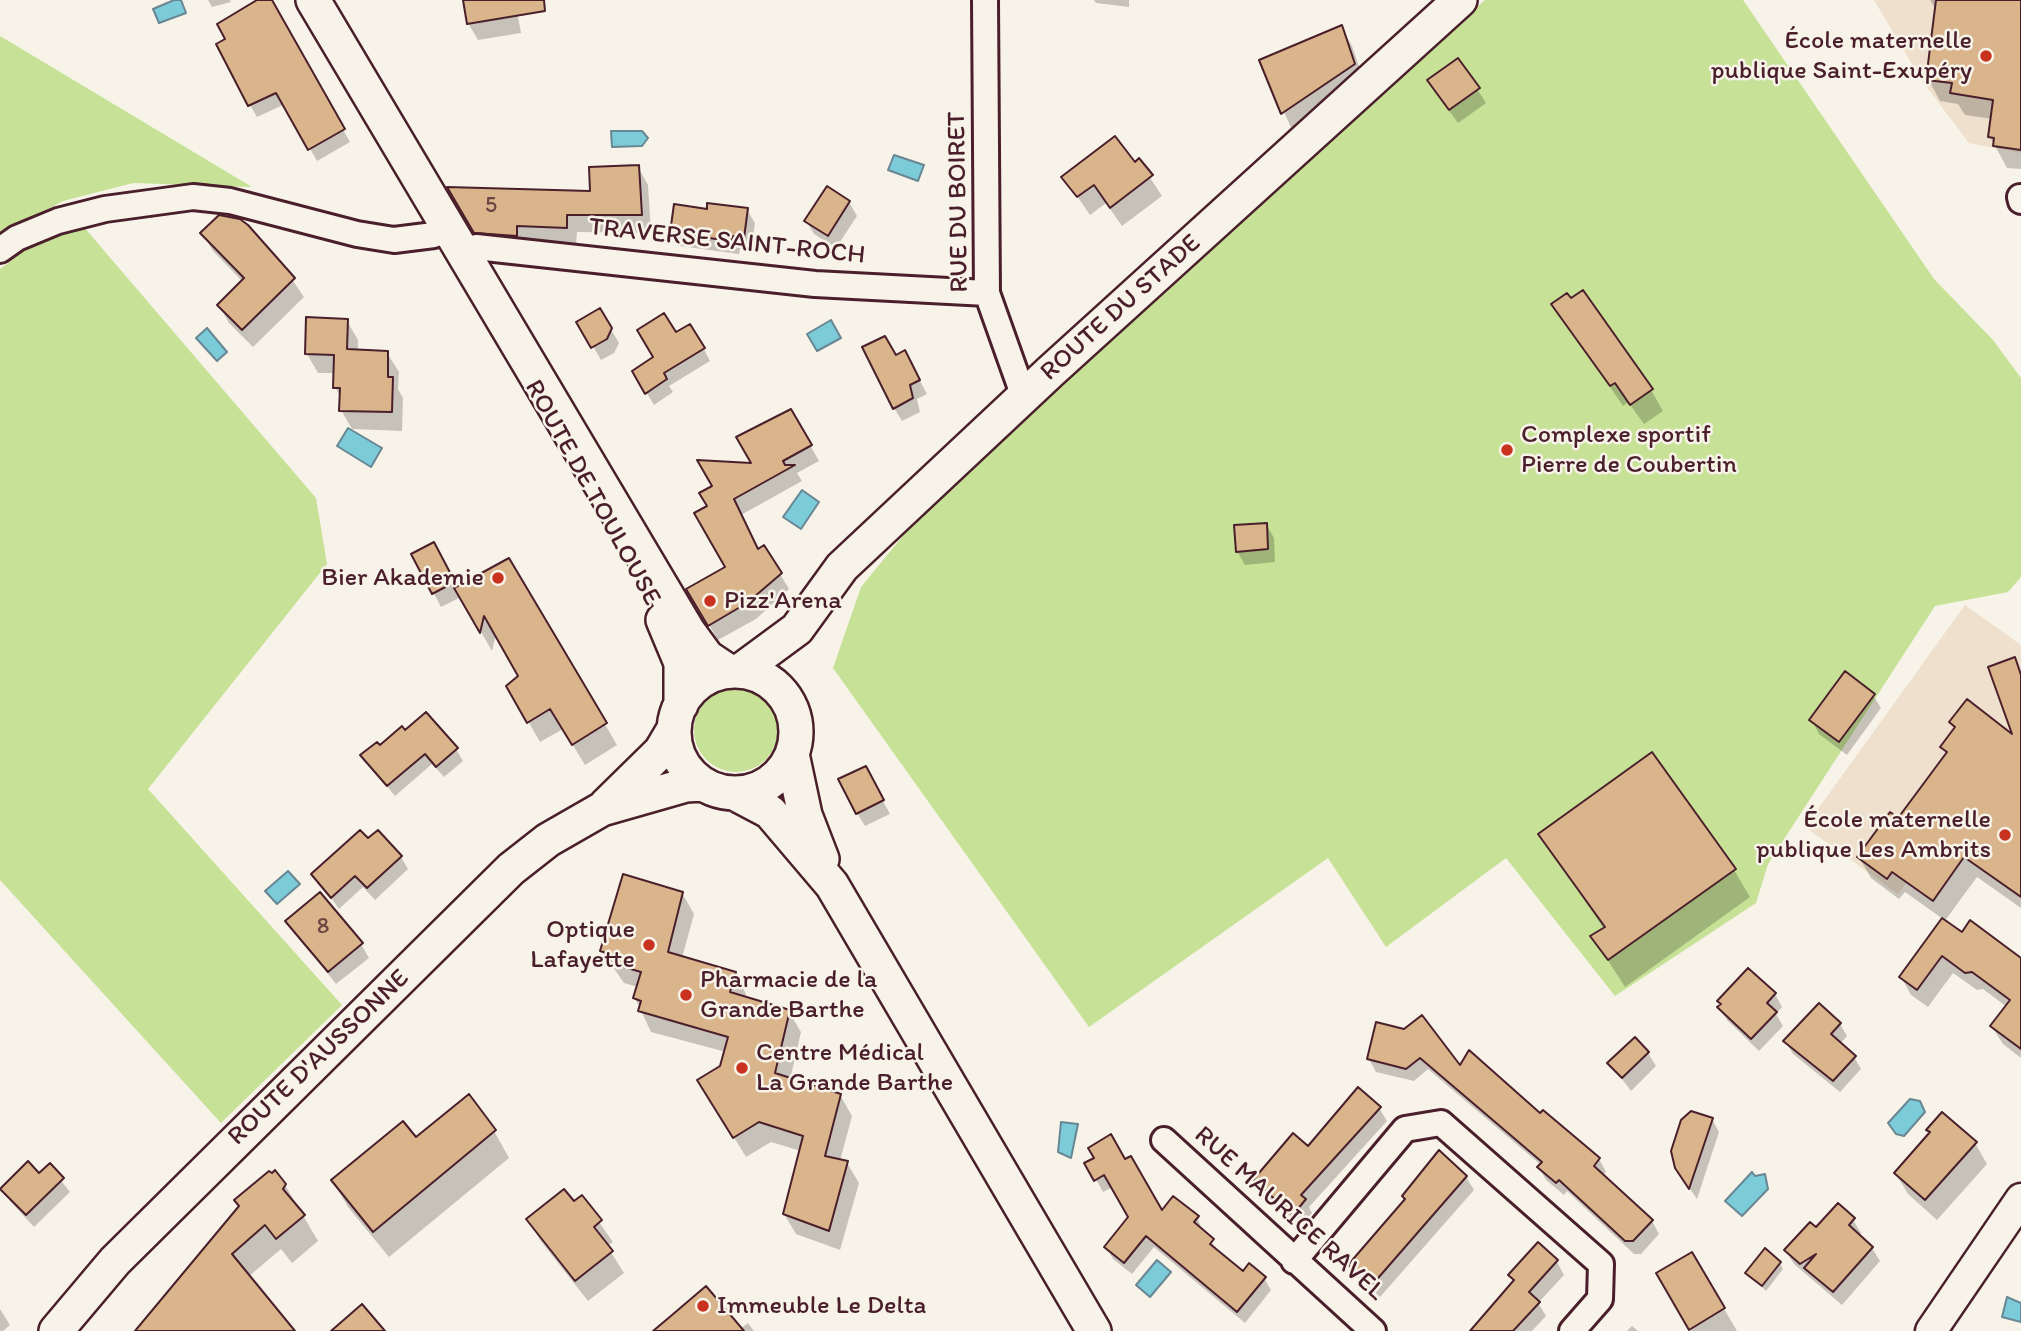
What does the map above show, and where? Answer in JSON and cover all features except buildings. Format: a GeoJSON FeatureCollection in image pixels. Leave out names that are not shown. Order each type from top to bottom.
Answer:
{"type":"FeatureCollection","features":[{"type":"Feature","properties":{"kind":"main road","name":"ROUTE DE TOULOUSE"},"geometry":{"type":"LineString","coordinates":[[313,0],[454,240],[519,342],[688,631],[707,657],[734,671]]}},
{"type":"Feature","properties":{"kind":"main road","name":"ROUTE DU STADE"},"geometry":{"type":"LineString","coordinates":[[734,671],[797,629],[842,567],[1024,397],[1460,0]]}},
{"type":"Feature","properties":{"kind":"main road","name":"ROUTE DE TOULOUSE"},"geometry":{"type":"LineString","coordinates":[[482,286],[505,336],[673,639],[681,663],[678,717]]}},
{"type":"Feature","properties":{"kind":"main road"},"geometry":{"type":"LineString","coordinates":[[719,788],[756,789],[775,778],[792,754],[796,738],[790,705],[797,629]]}},
{"type":"Feature","properties":{"kind":"main road"},"geometry":{"type":"LineString","coordinates":[[790,705],[770,681],[734,671],[700,682],[678,717],[678,754],[685,766],[719,788],[770,812],[832,885]]}},
{"type":"Feature","properties":{"kind":"main road","name":"ROUTE D'AUSSONNE"},"geometry":{"type":"LineString","coordinates":[[602,809],[661,751],[678,717]]}},
{"type":"Feature","properties":{"kind":"main road"},"geometry":{"type":"LineString","coordinates":[[792,754],[806,816],[832,885],[1094,1331]]}},
{"type":"Feature","properties":{"kind":"main road","name":"ROUTE D'AUSSONNE"},"geometry":{"type":"LineString","coordinates":[[56,1331],[115,1261],[152,1223],[511,869],[548,840],[602,809],[686,785],[719,788]]}},
{"type":"Feature","properties":{"kind":"street","name":"RUE DU BOIRET"},"geometry":{"type":"LineString","coordinates":[[985,0],[987,293],[1024,397]]}},
{"type":"Feature","properties":{"kind":"street","name":"TRAVERSE SAINT-ROCH"},"geometry":{"type":"LineString","coordinates":[[0,250],[17,238],[58,221],[142,202],[193,197],[230,201],[357,234],[394,240],[433,236],[476,247],[816,284],[987,293]]}},
{"type":"Feature","properties":{"kind":"street"},"geometry":{"type":"LineString","coordinates":[[1294,1261],[1405,1129],[1441,1123],[1601,1264],[1600,1299],[1572,1331]]}},
{"type":"Feature","properties":{"kind":"street","name":"RUE MAURICE RAVEL"},"geometry":{"type":"LineString","coordinates":[[1164,1140],[1373,1331]]}},
{"type":"Feature","properties":{"kind":"street"},"geometry":{"type":"LineString","coordinates":[[1931,1331],[2021,1199]]}},
{"type":"Feature","properties":{"kind":"shaded area"},"geometry":{"type":"Polygon","coordinates":[[[1874,0],[2021,0],[2021,153],[1969,143],[1922,81],[1874,0]]]}},
{"type":"Feature","properties":{"kind":"shaded area"},"geometry":{"type":"Polygon","coordinates":[[[1965,605],[2021,645],[2021,897],[1964,857],[1933,901],[1907,882],[1898,894],[1805,827],[1965,605]]]}},
{"type":"Feature","properties":{"kind":"green space","name":"Complexe sportif Pierre de Coubertin"},"geometry":{"type":"Polygon","coordinates":[[[1485,0],[1743,0],[1934,279],[1993,340],[2021,378],[2021,577],[2008,592],[1935,606],[1768,864],[1756,903],[1615,996],[1506,858],[1386,947],[1328,858],[1089,1027],[833,668],[861,587],[915,521],[1358,112],[1485,0]]]}},
{"type":"Feature","properties":{"kind":"green space"},"geometry":{"type":"Polygon","coordinates":[[[0,36],[252,187],[133,183],[63,201],[0,236],[0,36]]]}},
{"type":"Feature","properties":{"kind":"green space"},"geometry":{"type":"Polygon","coordinates":[[[83,226],[316,498],[327,564],[148,789],[342,1005],[221,1123],[0,880],[0,269],[31,246],[83,226]]]}},
{"type":"Feature","properties":{"kind":"green space"},"geometry":{"type":"Polygon","coordinates":[[[736,688],[752,691],[766,700],[775,714],[778,730],[775,746],[766,760],[752,769],[736,772],[720,769],[706,760],[697,746],[694,730],[697,714],[706,700],[720,691],[736,688]]]}},
{"type":"Feature","properties":{"kind":"water"},"geometry":{"type":"Polygon","coordinates":[[[174,0],[181,0],[186,13],[159,23],[153,9],[174,0]]]}},
{"type":"Feature","properties":{"kind":"water"},"geometry":{"type":"Polygon","coordinates":[[[611,131],[642,131],[648,138],[642,146],[612,147],[611,131]]]}},
{"type":"Feature","properties":{"kind":"water"},"geometry":{"type":"Polygon","coordinates":[[[894,155],[924,165],[918,181],[888,170],[894,155]]]}},
{"type":"Feature","properties":{"kind":"water"},"geometry":{"type":"Polygon","coordinates":[[[831,320],[841,338],[817,351],[807,334],[831,320]]]}},
{"type":"Feature","properties":{"kind":"water"},"geometry":{"type":"Polygon","coordinates":[[[207,328],[227,352],[217,361],[196,338],[207,328]]]}},
{"type":"Feature","properties":{"kind":"water"},"geometry":{"type":"Polygon","coordinates":[[[348,428],[382,448],[371,467],[337,446],[348,428]]]}},
{"type":"Feature","properties":{"kind":"water"},"geometry":{"type":"Polygon","coordinates":[[[802,490],[819,502],[801,529],[783,517],[802,490]]]}},
{"type":"Feature","properties":{"kind":"water"},"geometry":{"type":"Polygon","coordinates":[[[288,871],[300,884],[277,904],[265,891],[288,871]]]}},
{"type":"Feature","properties":{"kind":"water"},"geometry":{"type":"Polygon","coordinates":[[[1910,1099],[1920,1101],[1925,1112],[1904,1136],[1896,1134],[1888,1123],[1910,1099]]]}},
{"type":"Feature","properties":{"kind":"water"},"geometry":{"type":"Polygon","coordinates":[[[1061,1122],[1078,1124],[1071,1158],[1058,1152],[1061,1122]]]}},
{"type":"Feature","properties":{"kind":"water"},"geometry":{"type":"Polygon","coordinates":[[[1752,1172],[1755,1176],[1765,1174],[1768,1189],[1742,1216],[1725,1201],[1752,1172]]]}},
{"type":"Feature","properties":{"kind":"water"},"geometry":{"type":"Polygon","coordinates":[[[1157,1260],[1171,1272],[1150,1297],[1136,1285],[1157,1260]]]}},
{"type":"Feature","properties":{"kind":"water"},"geometry":{"type":"Polygon","coordinates":[[[2007,1297],[2021,1303],[2021,1322],[2002,1317],[2007,1297]]]}},
{"type":"Feature","properties":{"kind":"place","name":"École maternelle publique Saint-Exupéry"},"geometry":{"type":"Point","coordinates":[1986,56]}},
{"type":"Feature","properties":{"kind":"place","name":"Complexe sportif Pierre de Coubertin"},"geometry":{"type":"Point","coordinates":[1507,450]}},
{"type":"Feature","properties":{"kind":"place","name":"Bier Akademie"},"geometry":{"type":"Point","coordinates":[498,578]}},
{"type":"Feature","properties":{"kind":"place","name":"Pizz'Arena"},"geometry":{"type":"Point","coordinates":[710,601]}},
{"type":"Feature","properties":{"kind":"place","name":"École maternelle publique Les Ambrits"},"geometry":{"type":"Point","coordinates":[2005,835]}},
{"type":"Feature","properties":{"kind":"place","name":"Optique Lafayette"},"geometry":{"type":"Point","coordinates":[649,945]}},
{"type":"Feature","properties":{"kind":"place","name":"Pharmacie de la Grande Barthe"},"geometry":{"type":"Point","coordinates":[686,995]}},
{"type":"Feature","properties":{"kind":"place","name":"Centre Médical La Grande Barthe"},"geometry":{"type":"Point","coordinates":[742,1068]}},
{"type":"Feature","properties":{"kind":"place","name":"Immeuble Le Delta"},"geometry":{"type":"Point","coordinates":[703,1306]}}]}
